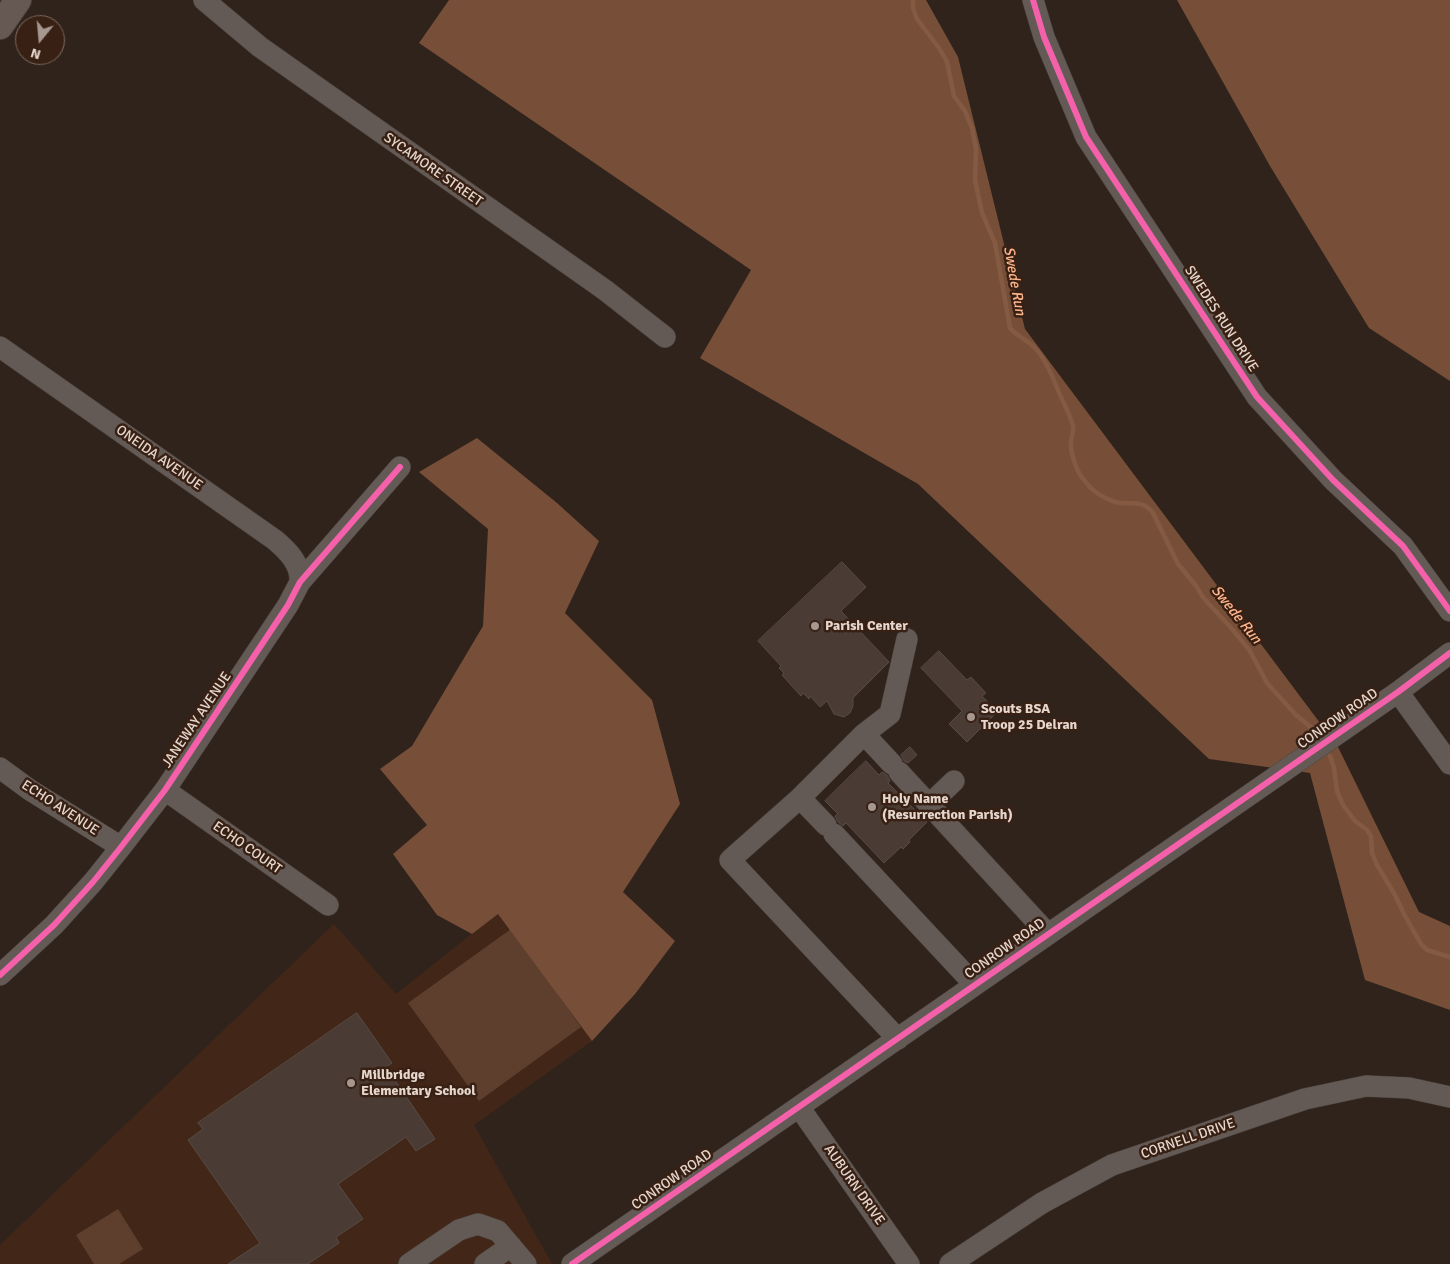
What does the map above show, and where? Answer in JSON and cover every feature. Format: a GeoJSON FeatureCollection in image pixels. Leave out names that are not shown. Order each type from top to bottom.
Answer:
{"type":"FeatureCollection","features":[{"type":"Feature","properties":{"kind":"main road"},"geometry":{"type":"LineString","coordinates":[[0,26],[18,0]]}},
{"type":"Feature","properties":{"kind":"street","name":"SYCAMORE STREET"},"geometry":{"type":"LineString","coordinates":[[204,0],[260,47],[605,290],[665,337]]}},
{"type":"Feature","properties":{"kind":"street","name":"SWEDES RUN DRIVE"},"geometry":{"type":"LineString","coordinates":[[1033,0],[1044,37],[1086,137],[1257,397],[1333,480],[1403,546],[1450,611]]}},
{"type":"Feature","properties":{"kind":"street","name":"ONEIDA AVENUE"},"geometry":{"type":"LineString","coordinates":[[0,347],[275,540],[286,549],[298,566],[300,582]]}},
{"type":"Feature","properties":{"kind":"street","name":"JANEWAY AVENUE"},"geometry":{"type":"LineString","coordinates":[[0,975],[54,925],[81,896],[121,847],[165,790],[288,606],[300,582],[400,467]]}},
{"type":"Feature","properties":{"kind":"street"},"geometry":{"type":"LineString","coordinates":[[898,1039],[730,860],[800,798],[864,734],[890,714],[908,639]]}},
{"type":"Feature","properties":{"kind":"street","name":"CONROW ROAD"},"geometry":{"type":"LineString","coordinates":[[572,1264],[1398,692],[1450,653]]}},
{"type":"Feature","properties":{"kind":"street"},"geometry":{"type":"LineString","coordinates":[[1398,692],[1450,764]]}},
{"type":"Feature","properties":{"kind":"street"},"geometry":{"type":"LineString","coordinates":[[864,734],[1048,934]]}},
{"type":"Feature","properties":{"kind":"street","name":"ECHO AVENUE"},"geometry":{"type":"LineString","coordinates":[[0,768],[30,790],[121,847]]}},
{"type":"Feature","properties":{"kind":"street"},"geometry":{"type":"LineString","coordinates":[[930,805],[954,780]]}},
{"type":"Feature","properties":{"kind":"street","name":"ECHO COURT"},"geometry":{"type":"LineString","coordinates":[[165,790],[328,905]]}},
{"type":"Feature","properties":{"kind":"street"},"geometry":{"type":"LineString","coordinates":[[800,798],[975,985]]}},
{"type":"Feature","properties":{"kind":"street","name":"CORNELL DRIVE"},"geometry":{"type":"LineString","coordinates":[[950,1264],[1042,1203],[1112,1165],[1304,1099],[1366,1086],[1409,1088],[1450,1097]]}},
{"type":"Feature","properties":{"kind":"street","name":"AUBURN DRIVE"},"geometry":{"type":"LineString","coordinates":[[799,1107],[909,1264]]}},
{"type":"Feature","properties":{"kind":"street"},"geometry":{"type":"LineString","coordinates":[[409,1264],[459,1230],[478,1224],[498,1231],[526,1264]]}},
{"type":"Feature","properties":{"kind":"street"},"geometry":{"type":"LineString","coordinates":[[485,1264],[511,1246]]}},
{"type":"Feature","properties":{"kind":"shaded area"},"geometry":{"type":"Polygon","coordinates":[[[449,0],[926,0],[958,57],[1025,329],[1338,747],[1419,912],[1450,926],[1450,1010],[1365,980],[1310,773],[1209,759],[918,484],[700,358],[751,270],[419,43],[449,0]]]}},
{"type":"Feature","properties":{"kind":"shaded area"},"geometry":{"type":"Polygon","coordinates":[[[1177,0],[1450,0],[1450,381],[1369,328],[1270,166],[1177,0]]]}},
{"type":"Feature","properties":{"kind":"shaded area"},"geometry":{"type":"Polygon","coordinates":[[[477,438],[557,503],[599,541],[565,613],[652,700],[680,804],[623,892],[675,941],[635,994],[592,1041],[498,914],[472,934],[437,915],[393,854],[427,825],[380,769],[412,746],[483,626],[488,529],[419,472],[477,438]]]}},
{"type":"Feature","properties":{"kind":"shaded area","name":"Millbridge Elementary School"},"geometry":{"type":"Polygon","coordinates":[[[498,913],[592,1041],[474,1125],[552,1264],[0,1264],[0,1245],[334,924],[396,994],[498,913]]]}},
{"type":"Feature","properties":{"kind":"shaded area"},"geometry":{"type":"Polygon","coordinates":[[[511,929],[581,1027],[479,1101],[408,1003],[511,929]]]}},
{"type":"Feature","properties":{"kind":"shaded area"},"geometry":{"type":"Polygon","coordinates":[[[118,1209],[143,1249],[119,1264],[94,1264],[76,1235],[118,1209]]]}},
{"type":"Feature","properties":{"kind":"building","name":"Parish Center"},"geometry":{"type":"Polygon","coordinates":[[[842,562],[866,587],[841,611],[889,662],[853,698],[853,706],[850,713],[844,717],[834,714],[827,701],[820,707],[810,696],[809,699],[803,693],[801,696],[782,675],[784,673],[779,668],[781,666],[758,641],[842,562]]]}},
{"type":"Feature","properties":{"kind":"building"},"geometry":{"type":"Polygon","coordinates":[[[939,651],[967,680],[971,677],[986,693],[982,696],[997,712],[967,742],[949,724],[962,711],[921,668],[939,651]]]}},
{"type":"Feature","properties":{"kind":"building"},"geometry":{"type":"Polygon","coordinates":[[[910,747],[917,755],[908,763],[904,761],[901,755],[910,747]]]}},
{"type":"Feature","properties":{"kind":"building","name":"Holy Name (Resurrection Parish)"},"geometry":{"type":"Polygon","coordinates":[[[866,761],[879,775],[882,772],[887,775],[890,781],[888,783],[927,822],[903,849],[901,847],[884,863],[846,823],[843,826],[838,822],[835,816],[838,814],[825,801],[866,761]]]}},
{"type":"Feature","properties":{"kind":"building"},"geometry":{"type":"Polygon","coordinates":[[[357,1013],[392,1063],[386,1067],[435,1139],[416,1151],[406,1137],[338,1184],[363,1219],[336,1237],[339,1243],[308,1264],[228,1264],[260,1243],[188,1140],[203,1129],[198,1123],[357,1013]]]}},
{"type":"Feature","properties":{"kind":"waterway","name":"Swede Run"},"geometry":{"type":"LineString","coordinates":[[913,0],[913,8],[917,19],[947,62],[954,96],[965,111],[972,128],[976,149],[975,180],[982,213],[995,243],[1010,328],[1039,352],[1050,371],[1073,426],[1071,450],[1078,472],[1090,487],[1102,496],[1115,502],[1135,503],[1149,508],[1178,564],[1202,596],[1250,651],[1267,683],[1296,715],[1313,729]]}},
{"type":"Feature","properties":{"kind":"waterway","name":"Swede Run"},"geometry":{"type":"LineString","coordinates":[[1330,756],[1334,768],[1337,791],[1343,805],[1355,821],[1367,830],[1371,836],[1372,853],[1377,865],[1421,944],[1427,950],[1450,957]]}},
{"type":"Feature","properties":{"kind":"cycle path"},"geometry":{"type":"LineString","coordinates":[[1033,0],[1044,37],[1086,137],[1257,397],[1333,480],[1403,546],[1450,611]]}},
{"type":"Feature","properties":{"kind":"cycle path"},"geometry":{"type":"LineString","coordinates":[[0,975],[54,925],[93,882],[121,847],[165,790],[288,605],[300,582],[400,467]]}},
{"type":"Feature","properties":{"kind":"cycle path"},"geometry":{"type":"LineString","coordinates":[[572,1264],[1398,692],[1450,653]]}},
{"type":"Feature","properties":{"kind":"place","name":"Parish Center"},"geometry":{"type":"Point","coordinates":[815,626]}},
{"type":"Feature","properties":{"kind":"place","name":"Scouts BSA Troop 25 Delran"},"geometry":{"type":"Point","coordinates":[971,717]}},
{"type":"Feature","properties":{"kind":"place","name":"Holy Name (Resurrection Parish)"},"geometry":{"type":"Point","coordinates":[872,807]}},
{"type":"Feature","properties":{"kind":"place","name":"Millbridge Elementary School"},"geometry":{"type":"Point","coordinates":[351,1083]}}]}
